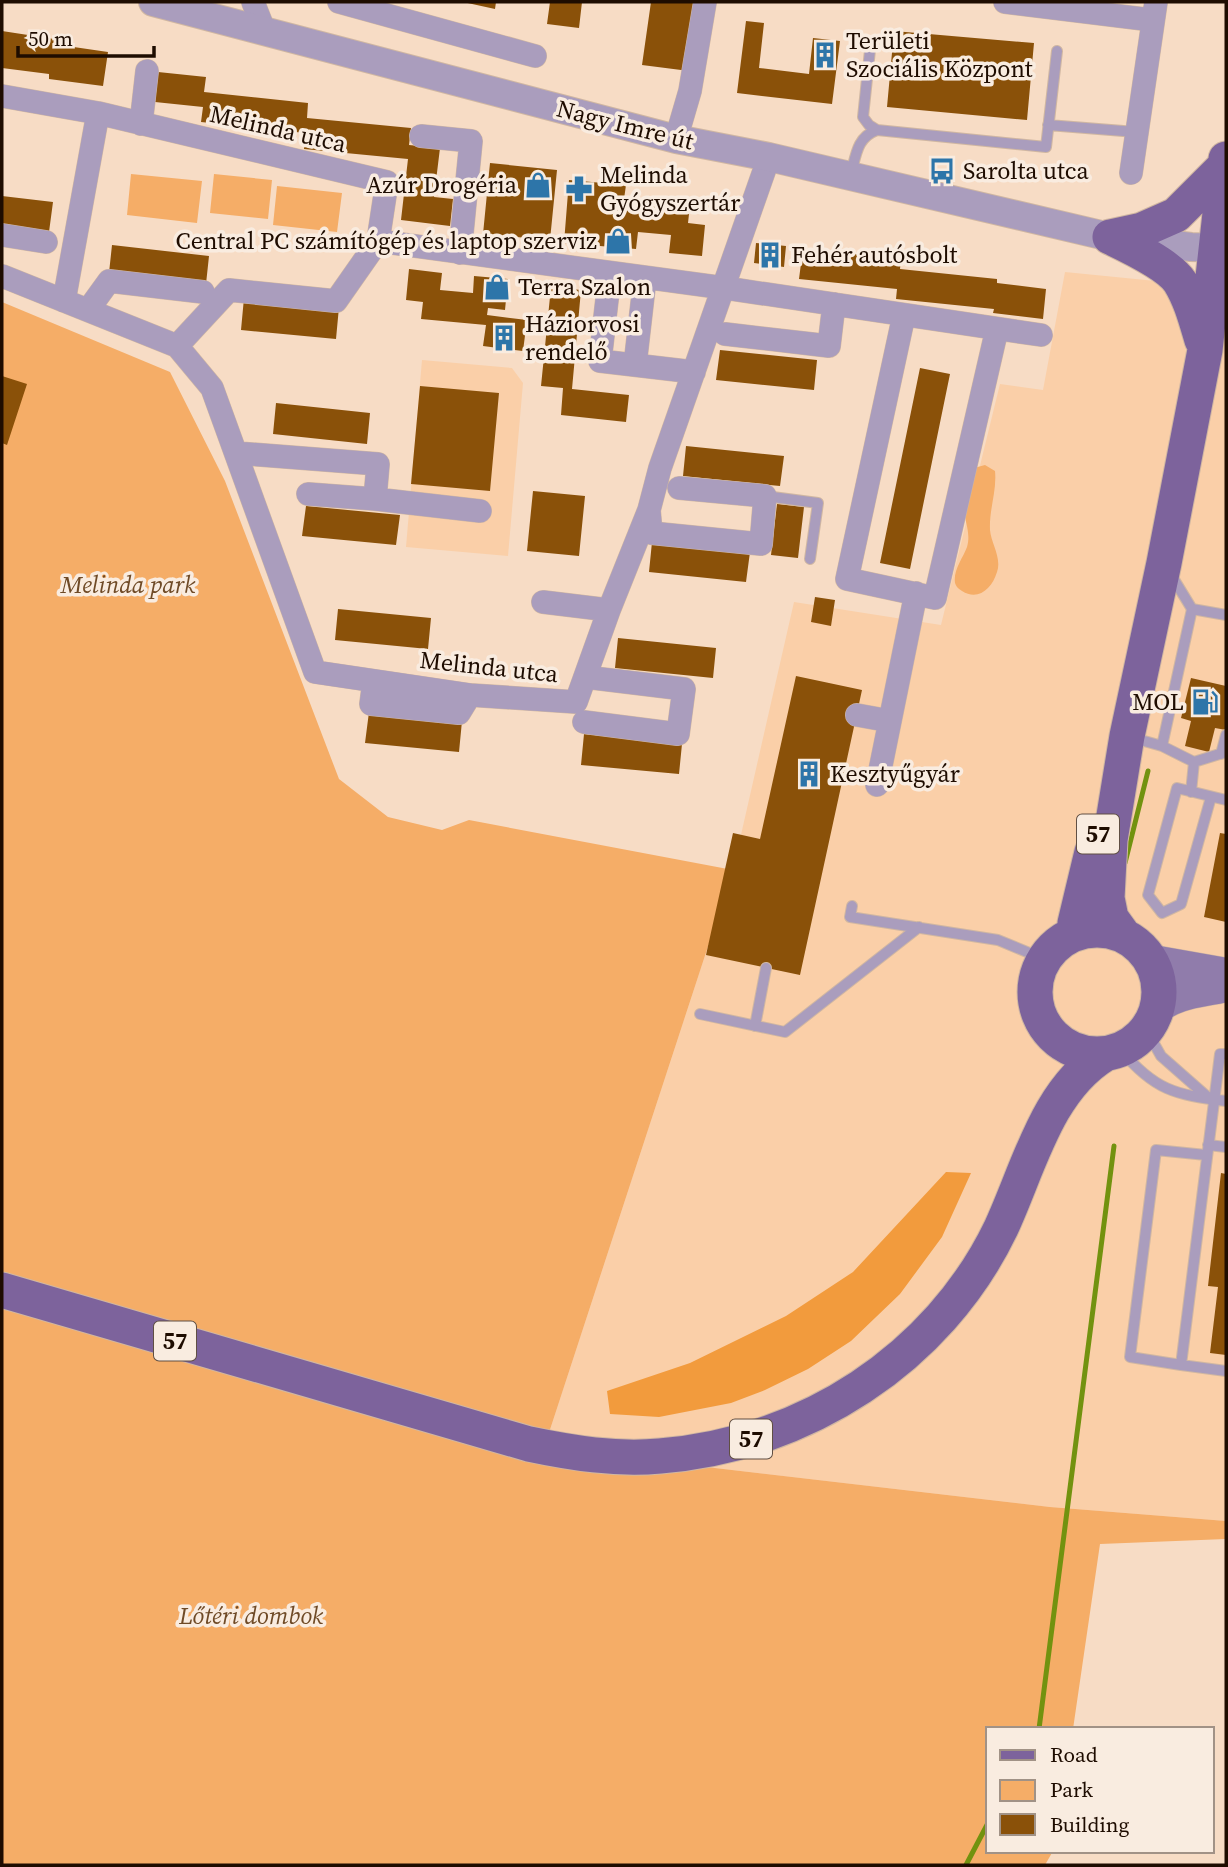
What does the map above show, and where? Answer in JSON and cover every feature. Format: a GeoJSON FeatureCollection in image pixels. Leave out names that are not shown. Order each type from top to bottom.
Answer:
{"type":"FeatureCollection","features":[{"type":"Feature","properties":{"kind":"main road"},"geometry":{"type":"LineString","coordinates":[[1110,236],[1142,230],[1176,215],[1226,165]]}},
{"type":"Feature","properties":{"kind":"main road","name":"57"},"geometry":{"type":"LineString","coordinates":[[2,1290],[529,1444],[595,1455],[660,1456],[733,1444],[785,1427],[832,1406],[896,1362],[944,1316],[963,1291],[1000,1229],[1031,1157],[1072,1081],[1086,1065],[1133,1042],[1155,1014],[1158,984],[1155,972],[1111,918],[1107,898],[1110,840],[1127,736],[1205,350],[1221,248],[1226,165]]}},
{"type":"Feature","properties":{"kind":"main road"},"geometry":{"type":"LineString","coordinates":[[1110,236],[1143,253],[1179,279],[1193,309],[1205,350]]}},
{"type":"Feature","properties":{"kind":"main road"},"geometry":{"type":"LineString","coordinates":[[1205,350],[1226,315]]}},
{"type":"Feature","properties":{"kind":"main road","name":"57"},"geometry":{"type":"LineString","coordinates":[[1076,933],[1075,923],[1089,864],[1127,736]]}},
{"type":"Feature","properties":{"kind":"main road"},"geometry":{"type":"LineString","coordinates":[[1113,1052],[1077,1051],[1053,1036],[1044,1025],[1035,999],[1035,985],[1044,959],[1053,948],[1076,933],[1100,930],[1133,943],[1153,961],[1226,974]]}},
{"type":"Feature","properties":{"kind":"main road"},"geometry":{"type":"LineString","coordinates":[[1155,1014],[1167,1000],[1226,986]]}},
{"type":"Feature","properties":{"kind":"main road","name":"57"},"geometry":{"type":"LineString","coordinates":[[1031,1157],[1053,1055],[1053,1036]]}},
{"type":"Feature","properties":{"kind":"street","name":"Nagy Imre út"},"geometry":{"type":"LineString","coordinates":[[153,2],[676,139],[769,157],[1110,236],[1191,247],[1221,248]]}},
{"type":"Feature","properties":{"kind":"street"},"geometry":{"type":"LineString","coordinates":[[253,2],[264,30]]}},
{"type":"Feature","properties":{"kind":"street"},"geometry":{"type":"LineString","coordinates":[[339,2],[534,56]]}},
{"type":"Feature","properties":{"kind":"street"},"geometry":{"type":"LineString","coordinates":[[676,139],[690,91],[705,2]]}},
{"type":"Feature","properties":{"kind":"street"},"geometry":{"type":"LineString","coordinates":[[1004,2],[1154,11],[1131,173]]}},
{"type":"Feature","properties":{"kind":"street"},"geometry":{"type":"LineString","coordinates":[[141,124],[147,71]]}},
{"type":"Feature","properties":{"kind":"street","name":"Melinda utca"},"geometry":{"type":"LineString","coordinates":[[2,96],[98,113],[387,182],[378,241],[336,301],[229,290],[177,346]]}},
{"type":"Feature","properties":{"kind":"street"},"geometry":{"type":"LineString","coordinates":[[64,301],[98,113]]}},
{"type":"Feature","properties":{"kind":"street"},"geometry":{"type":"LineString","coordinates":[[421,136],[471,141],[460,253]]}},
{"type":"Feature","properties":{"kind":"street","name":"Melinda utca"},"geometry":{"type":"LineString","coordinates":[[2,276],[177,346],[212,388],[315,672],[470,695],[576,702],[649,510],[660,468],[769,157]]}},
{"type":"Feature","properties":{"kind":"street"},"geometry":{"type":"LineString","coordinates":[[2,235],[46,242]]}},
{"type":"Feature","properties":{"kind":"street"},"geometry":{"type":"LineString","coordinates":[[378,241],[1041,335]]}},
{"type":"Feature","properties":{"kind":"street"},"geometry":{"type":"LineString","coordinates":[[610,273],[600,361],[694,372]]}},
{"type":"Feature","properties":{"kind":"street"},"geometry":{"type":"LineString","coordinates":[[635,365],[645,278]]}},
{"type":"Feature","properties":{"kind":"street"},"geometry":{"type":"LineString","coordinates":[[88,310],[109,281],[203,292]]}},
{"type":"Feature","properties":{"kind":"street"},"geometry":{"type":"LineString","coordinates":[[796,299],[805,288],[885,298],[893,313],[847,579],[935,597],[997,328]]}},
{"type":"Feature","properties":{"kind":"street"},"geometry":{"type":"LineString","coordinates":[[725,334],[829,346],[834,304]]}},
{"type":"Feature","properties":{"kind":"street"},"geometry":{"type":"LineString","coordinates":[[236,453],[378,464],[375,499]]}},
{"type":"Feature","properties":{"kind":"street"},"geometry":{"type":"LineString","coordinates":[[649,510],[652,533],[761,544],[765,496],[679,488]]}},
{"type":"Feature","properties":{"kind":"street"},"geometry":{"type":"LineString","coordinates":[[307,494],[480,511]]}},
{"type":"Feature","properties":{"kind":"street"},"geometry":{"type":"LineString","coordinates":[[877,785],[916,593]]}},
{"type":"Feature","properties":{"kind":"street"},"geometry":{"type":"LineString","coordinates":[[543,602],[609,610]]}},
{"type":"Feature","properties":{"kind":"street"},"geometry":{"type":"LineString","coordinates":[[584,722],[678,734],[684,689],[585,677]]}},
{"type":"Feature","properties":{"kind":"street"},"geometry":{"type":"LineString","coordinates":[[857,715],[890,721]]}},
{"type":"Feature","properties":{"kind":"lane"},"geometry":{"type":"LineString","coordinates":[[870,50],[863,117],[877,130],[1046,147],[1057,51]]}},
{"type":"Feature","properties":{"kind":"lane"},"geometry":{"type":"LineString","coordinates":[[1048,125],[1136,132]]}},
{"type":"Feature","properties":{"kind":"lane"},"geometry":{"type":"LineString","coordinates":[[850,176],[861,140],[877,130]]}},
{"type":"Feature","properties":{"kind":"lane"},"geometry":{"type":"LineString","coordinates":[[765,496],[818,503],[810,559]]}},
{"type":"Feature","properties":{"kind":"lane"},"geometry":{"type":"LineString","coordinates":[[1162,746],[1192,609],[1164,563]]}},
{"type":"Feature","properties":{"kind":"lane"},"geometry":{"type":"LineString","coordinates":[[1192,609],[1226,615]]}},
{"type":"Feature","properties":{"kind":"lane"},"geometry":{"type":"LineString","coordinates":[[1127,736],[1162,746],[1194,762],[1223,753],[1226,735]]}},
{"type":"Feature","properties":{"kind":"lane"},"geometry":{"type":"LineString","coordinates":[[1191,792],[1194,762]]}},
{"type":"Feature","properties":{"kind":"lane"},"geometry":{"type":"LineString","coordinates":[[1211,797],[1181,904],[1162,913],[1148,895],[1177,788],[1226,800]]}},
{"type":"Feature","properties":{"kind":"lane"},"geometry":{"type":"LineString","coordinates":[[852,906],[850,917],[998,940],[1044,959]]}},
{"type":"Feature","properties":{"kind":"lane"},"geometry":{"type":"LineString","coordinates":[[700,1014],[785,1032],[919,926]]}},
{"type":"Feature","properties":{"kind":"lane"},"geometry":{"type":"LineString","coordinates":[[755,1026],[766,968]]}},
{"type":"Feature","properties":{"kind":"lane"},"geometry":{"type":"LineString","coordinates":[[1155,1014],[1152,1040],[1161,1056],[1212,1100]]}},
{"type":"Feature","properties":{"kind":"lane"},"geometry":{"type":"LineString","coordinates":[[1113,1052],[1140,1073],[1177,1094],[1226,1101]]}},
{"type":"Feature","properties":{"kind":"lane"},"geometry":{"type":"LineString","coordinates":[[1181,1365],[1212,1100],[1220,1054],[1226,1055]]}},
{"type":"Feature","properties":{"kind":"lane"},"geometry":{"type":"LineString","coordinates":[[1226,1147],[1207,1150],[1156,1150],[1130,1357],[1226,1371]]}},
{"type":"Feature","properties":{"kind":"shaded area"},"geometry":{"type":"Polygon","coordinates":[[[1065,272],[1226,288],[1226,1521],[1050,1507],[544,1448],[733,870],[794,602],[941,625],[1000,384],[1043,390],[1065,272]]]}},
{"type":"Feature","properties":{"kind":"shaded area"},"geometry":{"type":"Polygon","coordinates":[[[422,360],[512,368],[523,383],[508,556],[406,547],[422,360]]]}},
{"type":"Feature","properties":{"kind":"shaded area"},"geometry":{"type":"Polygon","coordinates":[[[946,1172],[971,1173],[942,1237],[900,1294],[851,1341],[808,1369],[731,1403],[659,1417],[610,1414],[607,1391],[690,1363],[786,1316],[853,1272],[946,1172]]]}},
{"type":"Feature","properties":{"kind":"green space"},"geometry":{"type":"Polygon","coordinates":[[[131,174],[202,181],[197,223],[127,215],[131,174]]]}},
{"type":"Feature","properties":{"kind":"green space"},"geometry":{"type":"Polygon","coordinates":[[[214,174],[272,180],[268,219],[210,213],[214,174]]]}},
{"type":"Feature","properties":{"kind":"green space"},"geometry":{"type":"Polygon","coordinates":[[[277,186],[342,193],[337,232],[273,225],[277,186]]]}},
{"type":"Feature","properties":{"kind":"green space"},"geometry":{"type":"Polygon","coordinates":[[[2,302],[170,372],[225,481],[339,779],[388,817],[442,830],[469,820],[733,870],[544,1448],[1050,1507],[1226,1521],[1226,1539],[1100,1544],[1073,1727],[986,1727],[986,1853],[1052,1853],[1045,1865],[2,1865],[2,302]]]}},
{"type":"Feature","properties":{"kind":"green space"},"geometry":{"type":"Polygon","coordinates":[[[985,465],[995,471],[990,530],[998,567],[988,588],[974,595],[959,588],[955,578],[968,542],[964,510],[966,494],[974,468],[985,465]]]}},
{"type":"Feature","properties":{"kind":"building"},"geometry":{"type":"Polygon","coordinates":[[[463,2],[496,2],[495,9],[463,2]]]}},
{"type":"Feature","properties":{"kind":"building"},"geometry":{"type":"Polygon","coordinates":[[[550,2],[582,2],[579,28],[547,24],[550,2]]]}},
{"type":"Feature","properties":{"kind":"building"},"geometry":{"type":"Polygon","coordinates":[[[651,2],[699,2],[689,71],[642,65],[651,2]]]}},
{"type":"Feature","properties":{"kind":"building","name":"Területi Szociális Központ"},"geometry":{"type":"Polygon","coordinates":[[[746,21],[764,23],[759,68],[809,74],[813,38],[840,41],[832,104],[737,93],[746,21]]]}},
{"type":"Feature","properties":{"kind":"building"},"geometry":{"type":"Polygon","coordinates":[[[2,31],[54,39],[53,44],[108,52],[103,86],[49,79],[49,74],[2,68],[2,31]]]}},
{"type":"Feature","properties":{"kind":"building"},"geometry":{"type":"Polygon","coordinates":[[[894,31],[1034,43],[1027,120],[887,107],[894,31]]]}},
{"type":"Feature","properties":{"kind":"building"},"geometry":{"type":"Polygon","coordinates":[[[158,72],[206,77],[204,92],[308,103],[307,118],[411,128],[409,145],[440,148],[434,197],[453,199],[450,226],[401,220],[408,159],[304,149],[305,133],[201,122],[203,107],[155,102],[158,72]]]}},
{"type":"Feature","properties":{"kind":"building"},"geometry":{"type":"Polygon","coordinates":[[[490,163],[557,170],[550,240],[483,234],[490,163]]]}},
{"type":"Feature","properties":{"kind":"building"},"geometry":{"type":"Polygon","coordinates":[[[569,180],[626,185],[624,199],[690,205],[688,223],[705,225],[702,256],[669,253],[671,235],[638,232],[636,249],[564,243],[569,180]]]}},
{"type":"Feature","properties":{"kind":"building"},"geometry":{"type":"Polygon","coordinates":[[[2,196],[53,202],[49,232],[2,226],[2,196]]]}},
{"type":"Feature","properties":{"kind":"building","name":"Fehér autósbolt"},"geometry":{"type":"Polygon","coordinates":[[[756,243],[786,246],[784,267],[754,263],[756,243]]]}},
{"type":"Feature","properties":{"kind":"building"},"geometry":{"type":"Polygon","coordinates":[[[112,245],[209,256],[206,284],[109,273],[112,245]]]}},
{"type":"Feature","properties":{"kind":"building"},"geometry":{"type":"Polygon","coordinates":[[[803,248],[901,259],[900,269],[997,279],[997,283],[1046,289],[1043,319],[993,313],[994,309],[896,299],[897,289],[799,279],[803,248]]]}},
{"type":"Feature","properties":{"kind":"building"},"geometry":{"type":"Polygon","coordinates":[[[409,269],[442,273],[440,290],[473,293],[474,276],[508,279],[505,310],[488,308],[487,315],[527,320],[523,351],[483,346],[486,325],[421,319],[423,302],[406,300],[409,269]]]}},
{"type":"Feature","properties":{"kind":"building"},"geometry":{"type":"Polygon","coordinates":[[[551,287],[581,290],[572,389],[629,395],[626,422],[561,415],[563,388],[541,386],[551,287]]]}},
{"type":"Feature","properties":{"kind":"building"},"geometry":{"type":"Polygon","coordinates":[[[244,298],[339,307],[336,339],[241,330],[244,298]]]}},
{"type":"Feature","properties":{"kind":"building"},"geometry":{"type":"Polygon","coordinates":[[[720,350],[817,360],[814,390],[716,380],[720,350]]]}},
{"type":"Feature","properties":{"kind":"building"},"geometry":{"type":"Polygon","coordinates":[[[920,368],[950,374],[910,569],[880,563],[920,368]]]}},
{"type":"Feature","properties":{"kind":"building"},"geometry":{"type":"Polygon","coordinates":[[[2,376],[27,384],[7,445],[2,443],[2,376]]]}},
{"type":"Feature","properties":{"kind":"building"},"geometry":{"type":"Polygon","coordinates":[[[420,386],[499,393],[490,491],[411,484],[420,386]]]}},
{"type":"Feature","properties":{"kind":"building"},"geometry":{"type":"Polygon","coordinates":[[[276,403],[370,413],[367,444],[273,434],[276,403]]]}},
{"type":"Feature","properties":{"kind":"building"},"geometry":{"type":"Polygon","coordinates":[[[686,446],[784,456],[780,486],[683,476],[686,446]]]}},
{"type":"Feature","properties":{"kind":"building"},"geometry":{"type":"Polygon","coordinates":[[[533,491],[585,496],[579,556],[527,551],[533,491]]]}},
{"type":"Feature","properties":{"kind":"building"},"geometry":{"type":"Polygon","coordinates":[[[777,504],[804,507],[798,558],[771,555],[777,504]]]}},
{"type":"Feature","properties":{"kind":"building"},"geometry":{"type":"Polygon","coordinates":[[[306,506],[400,515],[396,545],[302,536],[306,506]]]}},
{"type":"Feature","properties":{"kind":"building"},"geometry":{"type":"Polygon","coordinates":[[[652,542],[750,552],[746,582],[649,572],[652,542]]]}},
{"type":"Feature","properties":{"kind":"building"},"geometry":{"type":"Polygon","coordinates":[[[815,597],[835,600],[831,626],[811,622],[815,597]]]}},
{"type":"Feature","properties":{"kind":"building"},"geometry":{"type":"Polygon","coordinates":[[[338,609],[431,618],[428,649],[335,640],[338,609]]]}},
{"type":"Feature","properties":{"kind":"building"},"geometry":{"type":"Polygon","coordinates":[[[618,638],[716,648],[713,678],[615,668],[618,638]]]}},
{"type":"Feature","properties":{"kind":"building","name":"Kesztyűgyár"},"geometry":{"type":"Polygon","coordinates":[[[796,676],[862,690],[800,975],[706,955],[733,833],[760,839],[796,676]]]}},
{"type":"Feature","properties":{"kind":"building","name":"MOL"},"geometry":{"type":"Polygon","coordinates":[[[1191,678],[1226,686],[1226,730],[1215,728],[1209,752],[1185,746],[1191,721],[1181,718],[1191,678]]]}},
{"type":"Feature","properties":{"kind":"building"},"geometry":{"type":"Polygon","coordinates":[[[369,712],[462,721],[459,752],[365,743],[369,712]]]}},
{"type":"Feature","properties":{"kind":"building"},"geometry":{"type":"Polygon","coordinates":[[[584,734],[682,744],[679,774],[581,765],[584,734]]]}},
{"type":"Feature","properties":{"kind":"building"},"geometry":{"type":"Polygon","coordinates":[[[1220,833],[1226,834],[1226,922],[1204,917],[1220,833]]]}},
{"type":"Feature","properties":{"kind":"building"},"geometry":{"type":"Polygon","coordinates":[[[1221,1173],[1226,1174],[1226,1355],[1210,1353],[1218,1287],[1208,1286],[1221,1173]]]}},
{"type":"Feature","properties":{"kind":"waterway"},"geometry":{"type":"LineString","coordinates":[[1125,863],[1148,771]]}},
{"type":"Feature","properties":{"kind":"waterway"},"geometry":{"type":"LineString","coordinates":[[1039,1727],[1114,1146]]}},
{"type":"Feature","properties":{"kind":"waterway"},"geometry":{"type":"LineString","coordinates":[[966,1865],[986,1827]]}},
{"type":"Feature","properties":{"kind":"place","name":"Területi Szociális Központ"},"geometry":{"type":"Point","coordinates":[825,55]}},
{"type":"Feature","properties":{"kind":"place","name":"Sarolta utca"},"geometry":{"type":"Point","coordinates":[942,171]}},
{"type":"Feature","properties":{"kind":"place","name":"Azúr Drogéria"},"geometry":{"type":"Point","coordinates":[538,185]}},
{"type":"Feature","properties":{"kind":"place","name":"Melinda Gyógyszertár"},"geometry":{"type":"Point","coordinates":[579,189]}},
{"type":"Feature","properties":{"kind":"place","name":"Central PC számítógép és laptop szerviz"},"geometry":{"type":"Point","coordinates":[618,241]}},
{"type":"Feature","properties":{"kind":"place","name":"Fehér autósbolt"},"geometry":{"type":"Point","coordinates":[770,255]}},
{"type":"Feature","properties":{"kind":"place","name":"Terra Szalon"},"geometry":{"type":"Point","coordinates":[497,287]}},
{"type":"Feature","properties":{"kind":"place","name":"Háziorvosi rendelő"},"geometry":{"type":"Point","coordinates":[504,338]}},
{"type":"Feature","properties":{"kind":"place","name":"MOL"},"geometry":{"type":"Point","coordinates":[1205,702]}},
{"type":"Feature","properties":{"kind":"place","name":"Kesztyűgyár"},"geometry":{"type":"Point","coordinates":[809,774]}},
{"type":"Feature","properties":{"kind":"park label","name":"Melinda park"},"geometry":{"type":"Point","coordinates":[128,585]}},
{"type":"Feature","properties":{"kind":"park label","name":"Lőtéri dombok"},"geometry":{"type":"Point","coordinates":[251,1616]}}]}
